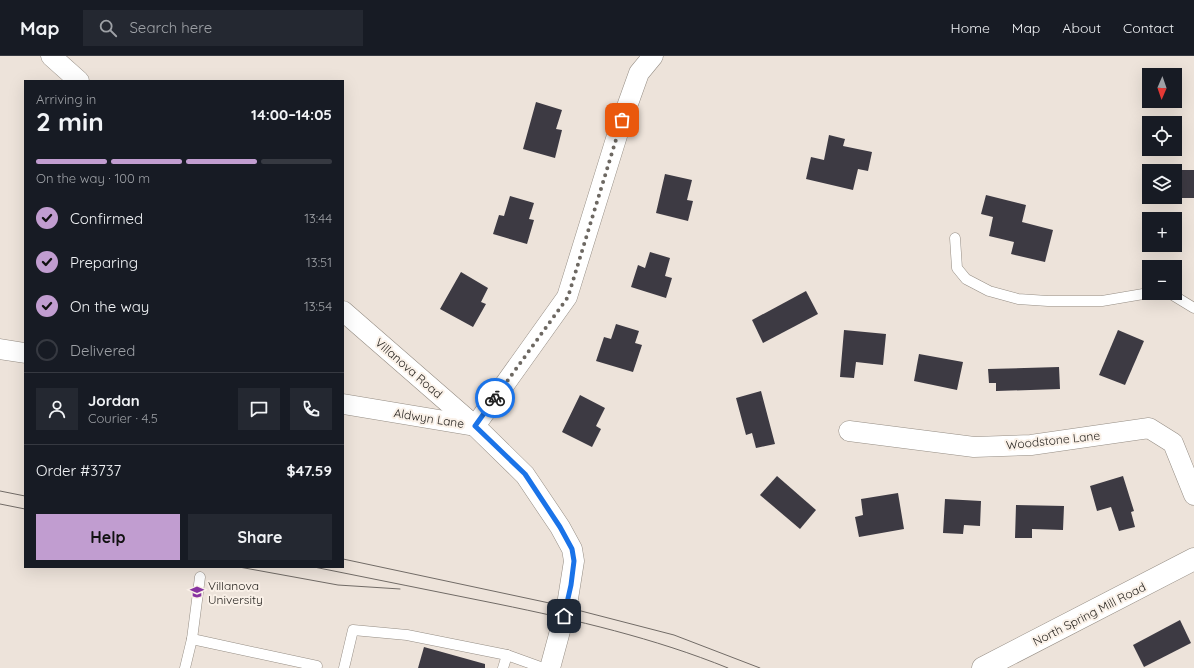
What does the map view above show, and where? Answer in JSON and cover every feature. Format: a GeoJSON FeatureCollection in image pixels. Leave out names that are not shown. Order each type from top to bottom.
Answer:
{"type":"FeatureCollection","features":[{"type":"Feature","properties":{"kind":"main road","name":"North Spring Mill Road"},"geometry":{"type":"LineString","coordinates":[[983,668],[1194,559]]}},
{"type":"Feature","properties":{"kind":"street"},"geometry":{"type":"LineString","coordinates":[[51,56],[78,80]]}},
{"type":"Feature","properties":{"kind":"street"},"geometry":{"type":"LineString","coordinates":[[475,426],[568,297],[620,126],[639,72],[653,56]]}},
{"type":"Feature","properties":{"kind":"street","name":"Villanova Road"},"geometry":{"type":"LineString","coordinates":[[344,312],[475,426]]}},
{"type":"Feature","properties":{"kind":"street"},"geometry":{"type":"LineString","coordinates":[[0,349],[24,353]]}},
{"type":"Feature","properties":{"kind":"street","name":"Aldwyn Lane"},"geometry":{"type":"LineString","coordinates":[[344,404],[475,426],[525,474],[560,527],[572,549],[574,561],[567,605],[550,668]]}},
{"type":"Feature","properties":{"kind":"street","name":"Woodstone Lane"},"geometry":{"type":"LineString","coordinates":[[849,431],[974,447],[1031,445],[1149,428],[1173,442],[1194,495]]}},
{"type":"Feature","properties":{"kind":"lane"},"geometry":{"type":"LineString","coordinates":[[954,238],[957,268],[966,279],[989,291],[1018,299],[1048,301],[1102,301],[1142,294]]}},
{"type":"Feature","properties":{"kind":"lane"},"geometry":{"type":"LineString","coordinates":[[1181,300],[1194,308]]}},
{"type":"Feature","properties":{"kind":"lane"},"geometry":{"type":"LineString","coordinates":[[185,668],[192,639],[200,577]]}},
{"type":"Feature","properties":{"kind":"lane"},"geometry":{"type":"LineString","coordinates":[[344,668],[353,630],[407,635],[507,655],[542,668]]}},
{"type":"Feature","properties":{"kind":"lane"},"geometry":{"type":"LineString","coordinates":[[192,639],[317,666]]}},
{"type":"Feature","properties":{"kind":"lane"},"geometry":{"type":"LineString","coordinates":[[503,668],[507,655]]}},
{"type":"Feature","properties":{"kind":"building"},"geometry":{"type":"Polygon","coordinates":[[[536,102],[562,110],[556,129],[562,130],[555,158],[523,149],[536,102]]]}},
{"type":"Feature","properties":{"kind":"building"},"geometry":{"type":"Polygon","coordinates":[[[829,135],[845,139],[843,146],[872,152],[868,171],[858,169],[853,190],[806,179],[811,157],[824,160],[829,135]]]}},
{"type":"Feature","properties":{"kind":"building"},"geometry":{"type":"Polygon","coordinates":[[[1182,170],[1194,170],[1194,198],[1182,198],[1182,170]]]}},
{"type":"Feature","properties":{"kind":"building"},"geometry":{"type":"Polygon","coordinates":[[[665,174],[692,180],[687,200],[693,201],[688,221],[656,213],[665,174]]]}},
{"type":"Feature","properties":{"kind":"building"},"geometry":{"type":"Polygon","coordinates":[[[986,195],[1026,205],[1022,222],[1053,230],[1045,262],[1011,254],[1014,242],[989,236],[993,217],[981,214],[986,195]]]}},
{"type":"Feature","properties":{"kind":"building"},"geometry":{"type":"Polygon","coordinates":[[[510,196],[534,203],[529,219],[534,220],[527,244],[493,234],[499,215],[504,216],[510,196]]]}},
{"type":"Feature","properties":{"kind":"building"},"geometry":{"type":"Polygon","coordinates":[[[650,252],[670,258],[665,276],[672,278],[666,298],[631,287],[638,265],[645,268],[650,252]]]}},
{"type":"Feature","properties":{"kind":"building"},"geometry":{"type":"Polygon","coordinates":[[[461,272],[488,288],[481,302],[486,304],[473,327],[440,309],[461,272]]]}},
{"type":"Feature","properties":{"kind":"building"},"geometry":{"type":"Polygon","coordinates":[[[806,291],[818,314],[763,343],[752,320],[806,291]]]}},
{"type":"Feature","properties":{"kind":"building"},"geometry":{"type":"Polygon","coordinates":[[[616,324],[639,331],[635,343],[642,345],[633,372],[596,361],[604,337],[611,339],[616,324]]]}},
{"type":"Feature","properties":{"kind":"building"},"geometry":{"type":"Polygon","coordinates":[[[844,330],[886,334],[883,365],[856,362],[854,378],[840,377],[844,330]]]}},
{"type":"Feature","properties":{"kind":"building"},"geometry":{"type":"Polygon","coordinates":[[[1118,330],[1144,341],[1125,385],[1099,375],[1118,330]]]}},
{"type":"Feature","properties":{"kind":"building"},"geometry":{"type":"Polygon","coordinates":[[[919,354],[963,362],[957,390],[914,381],[919,354]]]}},
{"type":"Feature","properties":{"kind":"building"},"geometry":{"type":"Polygon","coordinates":[[[1059,367],[1060,389],[996,391],[996,383],[989,383],[988,369],[1059,367]]]}},
{"type":"Feature","properties":{"kind":"building"},"geometry":{"type":"Polygon","coordinates":[[[761,391],[775,444],[756,448],[752,433],[746,435],[736,398],[761,391]]]}},
{"type":"Feature","properties":{"kind":"building"},"geometry":{"type":"Polygon","coordinates":[[[580,395],[605,408],[596,426],[601,429],[592,447],[562,432],[580,395]]]}},
{"type":"Feature","properties":{"kind":"building"},"geometry":{"type":"Polygon","coordinates":[[[777,476],[816,510],[800,529],[760,495],[777,476]]]}},
{"type":"Feature","properties":{"kind":"building"},"geometry":{"type":"Polygon","coordinates":[[[1123,476],[1134,511],[1131,512],[1135,527],[1119,531],[1111,507],[1097,511],[1090,486],[1123,476]]]}},
{"type":"Feature","properties":{"kind":"building"},"geometry":{"type":"Polygon","coordinates":[[[898,493],[904,529],[859,537],[855,517],[863,515],[861,499],[898,493]]]}},
{"type":"Feature","properties":{"kind":"building"},"geometry":{"type":"Polygon","coordinates":[[[945,499],[981,501],[980,526],[964,525],[963,534],[943,533],[945,499]]]}},
{"type":"Feature","properties":{"kind":"building"},"geometry":{"type":"Polygon","coordinates":[[[1016,505],[1064,506],[1063,530],[1032,529],[1032,538],[1015,538],[1016,505]]]}},
{"type":"Feature","properties":{"kind":"building"},"geometry":{"type":"Polygon","coordinates":[[[1180,620],[1191,643],[1144,667],[1133,645],[1180,620]]]}},
{"type":"Feature","properties":{"kind":"building"},"geometry":{"type":"Polygon","coordinates":[[[424,647],[485,664],[485,668],[418,668],[424,647]]]}},
{"type":"Feature","properties":{"kind":"tram line"},"geometry":{"type":"LineString","coordinates":[[0,491],[24,496]]}},
{"type":"Feature","properties":{"kind":"tram line"},"geometry":{"type":"LineString","coordinates":[[0,504],[24,509]]}},
{"type":"Feature","properties":{"kind":"tram line"},"geometry":{"type":"LineString","coordinates":[[344,559],[554,604],[674,635],[760,668]]}},
{"type":"Feature","properties":{"kind":"tram line"},"geometry":{"type":"LineString","coordinates":[[244,568],[338,585],[400,589]]}},
{"type":"Feature","properties":{"kind":"tram line"},"geometry":{"type":"LineString","coordinates":[[319,568],[586,623],[672,648],[728,668]]}},
{"type":"Feature","properties":{"kind":"way so far"},"geometry":{"type":"LineString","coordinates":[[495,398],[568,297],[622,120]]}},
{"type":"Feature","properties":{"kind":"place","name":"Villanova University"},"geometry":{"type":"Point","coordinates":[197,592]}},
{"type":"Feature","properties":{"kind":"route"},"geometry":{"type":"LineString","coordinates":[[495,398],[475,426],[525,474],[560,527],[572,549],[574,561],[571,585],[564,616]]}}]}
